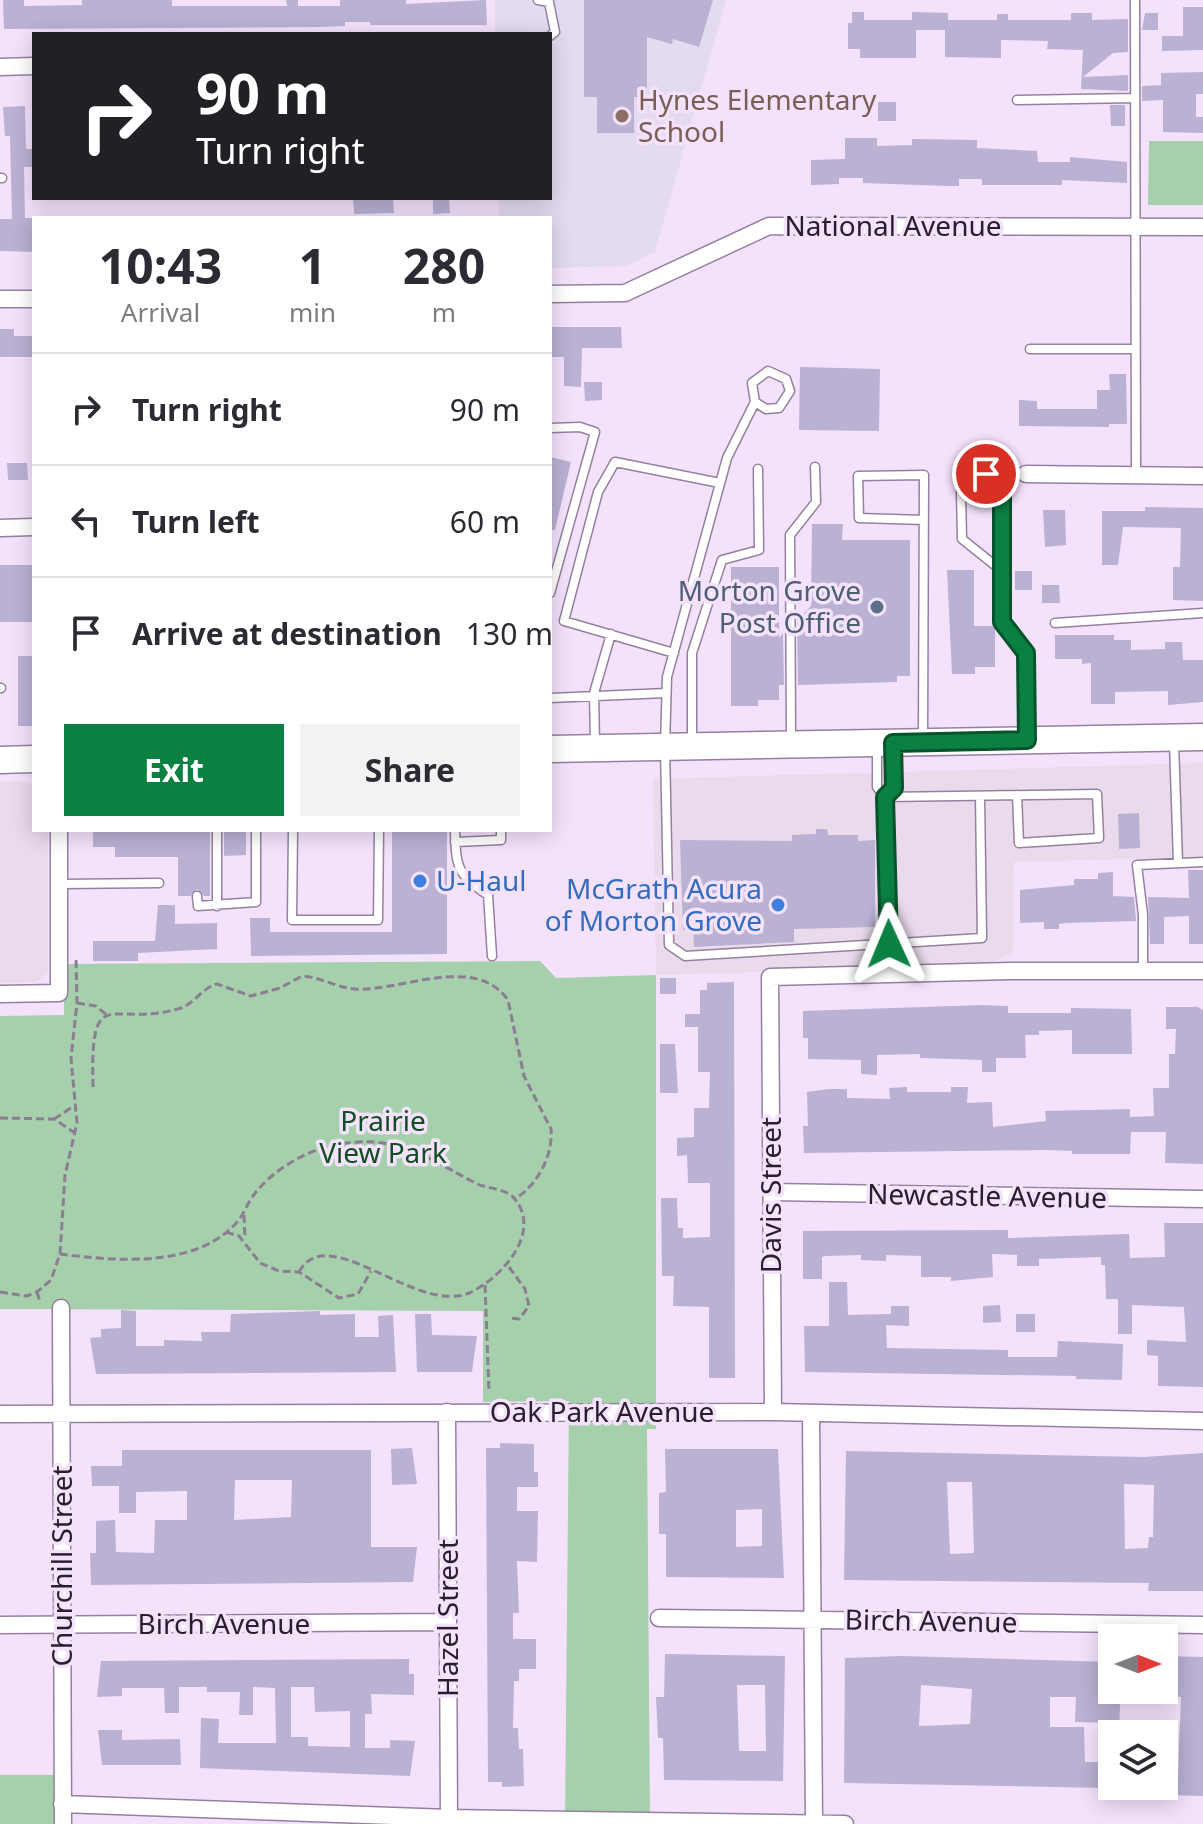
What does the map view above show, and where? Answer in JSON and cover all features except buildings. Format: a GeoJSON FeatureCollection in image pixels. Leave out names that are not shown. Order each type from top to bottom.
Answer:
{"type":"FeatureCollection","features":[{"type":"Feature","properties":{"kind":"main road"},"geometry":{"type":"LineString","coordinates":[[552,749],[1203,737]]}},
{"type":"Feature","properties":{"kind":"main road"},"geometry":{"type":"LineString","coordinates":[[0,760],[32,759]]}},
{"type":"Feature","properties":{"kind":"street"},"geometry":{"type":"LineString","coordinates":[[0,67],[32,66]]}},
{"type":"Feature","properties":{"kind":"street","name":"National Avenue"},"geometry":{"type":"LineString","coordinates":[[552,294],[625,293],[769,226],[1203,227]]}},
{"type":"Feature","properties":{"kind":"street"},"geometry":{"type":"LineString","coordinates":[[0,299],[32,299]]}},
{"type":"Feature","properties":{"kind":"street"},"geometry":{"type":"LineString","coordinates":[[1026,474],[1203,476]]}},
{"type":"Feature","properties":{"kind":"street"},"geometry":{"type":"LineString","coordinates":[[0,528],[32,527]]}},
{"type":"Feature","properties":{"kind":"street"},"geometry":{"type":"LineString","coordinates":[[0,994],[59,993],[59,832]]}},
{"type":"Feature","properties":{"kind":"street"},"geometry":{"type":"LineString","coordinates":[[1143,971],[1203,971]]}},
{"type":"Feature","properties":{"kind":"street","name":"Davis Street"},"geometry":{"type":"LineString","coordinates":[[773,1412],[770,977],[1143,971]]}},
{"type":"Feature","properties":{"kind":"street","name":"Newcastle Avenue"},"geometry":{"type":"LineString","coordinates":[[771,1192],[1203,1199]]}},
{"type":"Feature","properties":{"kind":"street","name":"Churchill Street"},"geometry":{"type":"LineString","coordinates":[[61,1308],[63,1824]]}},
{"type":"Feature","properties":{"kind":"street","name":"Hazel Street"},"geometry":{"type":"LineString","coordinates":[[447,1412],[449,1821]]}},
{"type":"Feature","properties":{"kind":"street","name":"Oak Park Avenue"},"geometry":{"type":"LineString","coordinates":[[0,1414],[773,1412],[1203,1421]]}},
{"type":"Feature","properties":{"kind":"street"},"geometry":{"type":"LineString","coordinates":[[811,1413],[814,1824]]}},
{"type":"Feature","properties":{"kind":"street","name":"Birch Avenue"},"geometry":{"type":"LineString","coordinates":[[659,1618],[1203,1625]]}},
{"type":"Feature","properties":{"kind":"street","name":"Birch Avenue"},"geometry":{"type":"LineString","coordinates":[[0,1625],[448,1622]]}},
{"type":"Feature","properties":{"kind":"street"},"geometry":{"type":"LineString","coordinates":[[62,1804],[449,1821],[845,1824]]}},
{"type":"Feature","properties":{"kind":"lane"},"geometry":{"type":"LineString","coordinates":[[538,0],[549,2],[555,32],[552,34]]}},
{"type":"Feature","properties":{"kind":"lane"},"geometry":{"type":"LineString","coordinates":[[1135,0],[1136,475]]}},
{"type":"Feature","properties":{"kind":"lane"},"geometry":{"type":"LineString","coordinates":[[1017,100],[1135,98]]}},
{"type":"Feature","properties":{"kind":"lane"},"geometry":{"type":"LineString","coordinates":[[1030,349],[1135,349]]}},
{"type":"Feature","properties":{"kind":"lane"},"geometry":{"type":"LineString","coordinates":[[755,402],[766,409],[779,408],[790,391],[786,379],[768,371],[756,377],[751,390],[755,402],[727,458],[666,693],[669,945],[685,956],[982,938],[980,796]]}},
{"type":"Feature","properties":{"kind":"lane"},"geometry":{"type":"LineString","coordinates":[[552,428],[580,427],[595,432],[552,584]]}},
{"type":"Feature","properties":{"kind":"lane"},"geometry":{"type":"LineString","coordinates":[[674,653],[564,621],[598,492],[615,462],[720,483]]}},
{"type":"Feature","properties":{"kind":"lane"},"geometry":{"type":"LineString","coordinates":[[791,745],[790,535],[816,502],[815,467]]}},
{"type":"Feature","properties":{"kind":"lane"},"geometry":{"type":"LineString","coordinates":[[692,747],[692,653],[722,560],[759,550],[758,469]]}},
{"type":"Feature","properties":{"kind":"lane"},"geometry":{"type":"LineString","coordinates":[[1002,571],[962,539],[961,492],[970,474],[986,474],[1002,487],[1002,571],[1002,622],[1026,653],[1027,740]]}},
{"type":"Feature","properties":{"kind":"lane"},"geometry":{"type":"LineString","coordinates":[[923,742],[924,520],[924,475],[858,476],[859,518],[924,520]]}},
{"type":"Feature","properties":{"kind":"lane"},"geometry":{"type":"LineString","coordinates":[[1055,623],[1203,613]]}},
{"type":"Feature","properties":{"kind":"lane"},"geometry":{"type":"LineString","coordinates":[[595,749],[594,696],[611,634]]}},
{"type":"Feature","properties":{"kind":"lane"},"geometry":{"type":"LineString","coordinates":[[552,698],[666,693]]}},
{"type":"Feature","properties":{"kind":"lane"},"geometry":{"type":"LineString","coordinates":[[1174,738],[1178,863]]}},
{"type":"Feature","properties":{"kind":"lane"},"geometry":{"type":"LineString","coordinates":[[885,743],[877,787],[885,797],[889,944]]}},
{"type":"Feature","properties":{"kind":"lane"},"geometry":{"type":"LineString","coordinates":[[885,743],[894,788],[885,797]]}},
{"type":"Feature","properties":{"kind":"lane"},"geometry":{"type":"LineString","coordinates":[[885,797],[980,796],[1017,795],[1097,794],[1099,838],[1019,843],[1017,795]]}},
{"type":"Feature","properties":{"kind":"lane"},"geometry":{"type":"LineString","coordinates":[[217,832],[217,906]]}},
{"type":"Feature","properties":{"kind":"lane"},"geometry":{"type":"LineString","coordinates":[[198,901],[217,906],[256,902],[256,832]]}},
{"type":"Feature","properties":{"kind":"lane"},"geometry":{"type":"LineString","coordinates":[[293,832],[292,920],[378,920],[379,832]]}},
{"type":"Feature","properties":{"kind":"lane"},"geometry":{"type":"LineString","coordinates":[[455,832],[456,861],[463,878],[488,895],[492,956]]}},
{"type":"Feature","properties":{"kind":"lane"},"geometry":{"type":"LineString","coordinates":[[455,842],[501,840],[501,832]]}},
{"type":"Feature","properties":{"kind":"lane"},"geometry":{"type":"LineString","coordinates":[[1143,971],[1143,915],[1137,865],[1203,862]]}},
{"type":"Feature","properties":{"kind":"lane"},"geometry":{"type":"LineString","coordinates":[[59,884],[159,883]]}},
{"type":"Feature","properties":{"kind":"path"},"geometry":{"type":"LineString","coordinates":[[0,1292],[27,1296],[37,1292],[51,1280],[60,1254],[65,1175],[75,1133],[76,1105],[71,1058],[77,1003],[76,958]]}},
{"type":"Feature","properties":{"kind":"path"},"geometry":{"type":"LineString","coordinates":[[93,1087],[92,1034],[108,1016],[180,1008],[217,984],[245,995],[265,994],[302,976],[357,990],[435,977],[487,983],[508,1000],[524,1076],[551,1129],[541,1173],[529,1190],[515,1199]]}},
{"type":"Feature","properties":{"kind":"path"},"geometry":{"type":"LineString","coordinates":[[77,1003],[96,1006],[108,1016]]}},
{"type":"Feature","properties":{"kind":"path"},"geometry":{"type":"LineString","coordinates":[[54,1119],[76,1105]]}},
{"type":"Feature","properties":{"kind":"path"},"geometry":{"type":"LineString","coordinates":[[0,1118],[54,1119],[75,1133]]}},
{"type":"Feature","properties":{"kind":"path"},"geometry":{"type":"LineString","coordinates":[[60,1254],[98,1259],[160,1257],[193,1250],[226,1232],[263,1185],[293,1162],[313,1151],[354,1143],[396,1144],[413,1149],[515,1199],[522,1226],[509,1267],[485,1285],[462,1296],[426,1294],[357,1260],[326,1254],[308,1260],[299,1272]]}},
{"type":"Feature","properties":{"kind":"path"},"geometry":{"type":"LineString","coordinates":[[244,1212],[242,1225],[246,1243],[260,1263],[279,1271],[299,1272],[330,1295],[350,1298],[358,1294],[372,1269]]}},
{"type":"Feature","properties":{"kind":"path"},"geometry":{"type":"LineString","coordinates":[[226,1232],[246,1243]]}},
{"type":"Feature","properties":{"kind":"path"},"geometry":{"type":"LineString","coordinates":[[509,1267],[525,1289],[529,1306],[519,1319],[510,1318]]}},
{"type":"Feature","properties":{"kind":"path"},"geometry":{"type":"LineString","coordinates":[[485,1285],[489,1316],[489,1391]]}},
{"type":"Feature","properties":{"kind":"path"},"geometry":{"type":"LineString","coordinates":[[37,1292],[40,1302]]}},
{"type":"Feature","properties":{"kind":"shaded area","name":"Hynes Elementary School"},"geometry":{"type":"Polygon","coordinates":[[[495,0],[726,0],[655,252],[627,266],[552,268],[552,216],[499,216],[498,200],[552,200],[552,32],[495,32],[495,0]]]}},
{"type":"Feature","properties":{"kind":"shaded area"},"geometry":{"type":"Polygon","coordinates":[[[1203,763],[1203,857],[1014,862],[1013,952],[987,966],[656,975],[653,779],[1203,763]]]}},
{"type":"Feature","properties":{"kind":"shaded area"},"geometry":{"type":"Polygon","coordinates":[[[22,781],[32,784],[32,832],[48,832],[48,972],[37,982],[0,983],[0,782],[22,781]]]}},
{"type":"Feature","properties":{"kind":"green space"},"geometry":{"type":"Polygon","coordinates":[[[1149,141],[1203,141],[1203,205],[1148,205],[1149,141]]]}},
{"type":"Feature","properties":{"kind":"green space","name":"Prairie View Park"},"geometry":{"type":"Polygon","coordinates":[[[540,961],[556,978],[656,975],[656,1429],[647,1429],[650,1824],[565,1824],[569,1401],[483,1402],[483,1311],[0,1309],[0,1016],[64,1015],[64,964],[540,961]]]}},
{"type":"Feature","properties":{"kind":"green space"},"geometry":{"type":"Polygon","coordinates":[[[0,1775],[55,1775],[56,1824],[0,1824],[0,1775]]]}},
{"type":"Feature","properties":{"kind":"place","name":"Hynes Elementary School"},"geometry":{"type":"Point","coordinates":[622,116]}},
{"type":"Feature","properties":{"kind":"place","name":"Morton Grove Post Office"},"geometry":{"type":"Point","coordinates":[877,607]}},
{"type":"Feature","properties":{"kind":"place","name":"U-Haul"},"geometry":{"type":"Point","coordinates":[420,881]}},
{"type":"Feature","properties":{"kind":"place","name":"McGrath Acura of Morton Grove"},"geometry":{"type":"Point","coordinates":[778,905]}},
{"type":"Feature","properties":{"kind":"route"},"geometry":{"type":"LineString","coordinates":[[889,944],[885,797],[894,788],[893,743],[1027,740],[1026,653],[1002,622],[1002,487],[986,474]]}}]}
